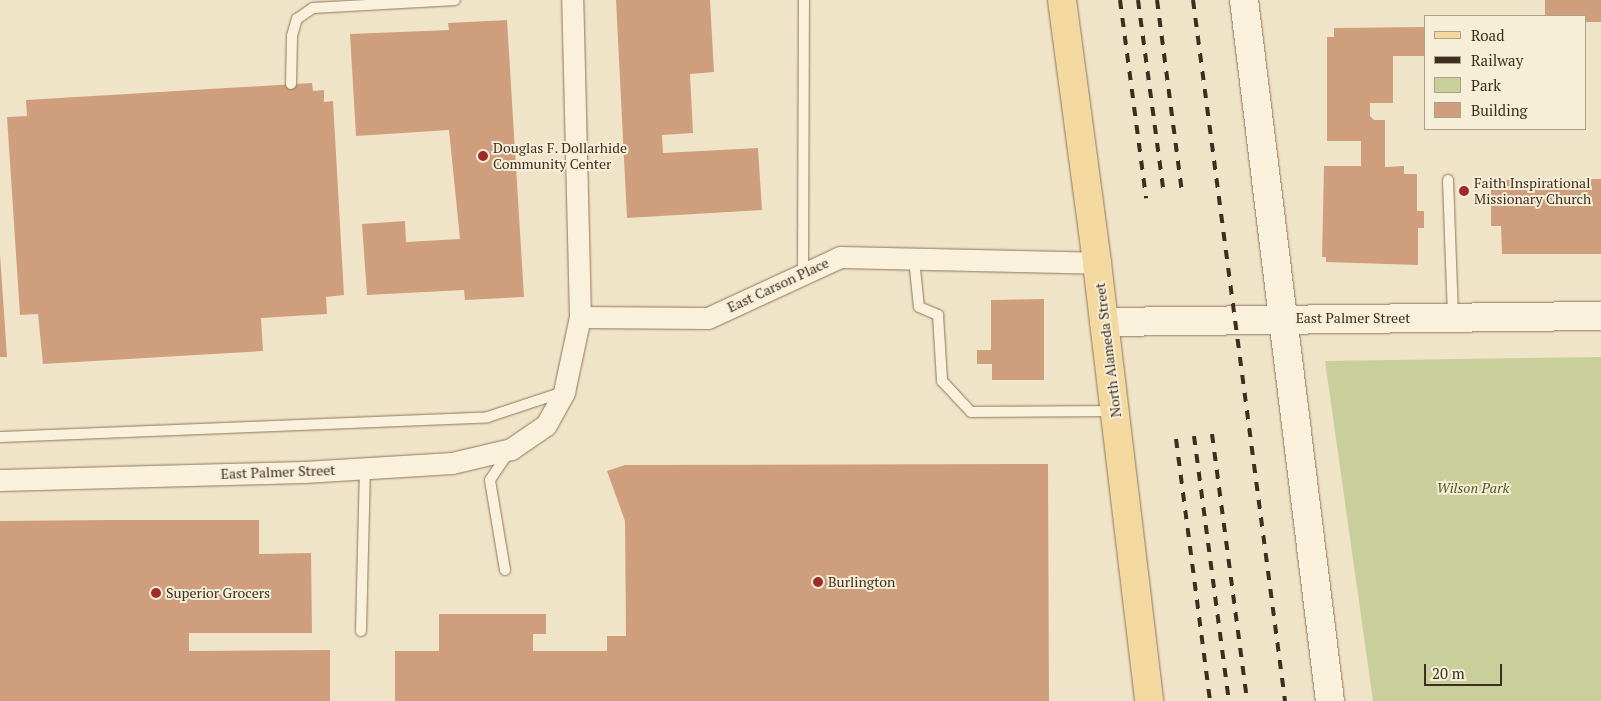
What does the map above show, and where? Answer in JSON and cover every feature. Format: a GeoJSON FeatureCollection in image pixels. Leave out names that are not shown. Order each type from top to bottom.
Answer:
{"type":"FeatureCollection","features":[{"type":"Feature","properties":{"kind":"main road","name":"North Alameda Street"},"geometry":{"type":"LineString","coordinates":[[1062,0],[1098,263],[1149,701]]}},
{"type":"Feature","properties":{"kind":"street"},"geometry":{"type":"LineString","coordinates":[[564,392],[580,317],[572,0]]}},
{"type":"Feature","properties":{"kind":"street"},"geometry":{"type":"LineString","coordinates":[[1244,0],[1330,701]]}},
{"type":"Feature","properties":{"kind":"street","name":"East Carson Place"},"geometry":{"type":"LineString","coordinates":[[580,317],[708,318],[840,257],[1098,263]]}},
{"type":"Feature","properties":{"kind":"street","name":"East Palmer Street"},"geometry":{"type":"LineString","coordinates":[[1104,322],[1284,318],[1601,316]]}},
{"type":"Feature","properties":{"kind":"street","name":"East Palmer Street"},"geometry":{"type":"LineString","coordinates":[[0,480],[365,468],[452,462],[511,449],[546,425],[564,392]]}},
{"type":"Feature","properties":{"kind":"lane"},"geometry":{"type":"LineString","coordinates":[[291,84],[292,36],[297,19],[313,8],[454,0]]}},
{"type":"Feature","properties":{"kind":"lane"},"geometry":{"type":"LineString","coordinates":[[803,274],[804,0]]}},
{"type":"Feature","properties":{"kind":"lane"},"geometry":{"type":"LineString","coordinates":[[1448,180],[1453,317]]}},
{"type":"Feature","properties":{"kind":"lane"},"geometry":{"type":"LineString","coordinates":[[914,259],[919,307],[938,316],[942,381],[971,412],[1115,411]]}},
{"type":"Feature","properties":{"kind":"lane"},"geometry":{"type":"LineString","coordinates":[[0,437],[488,417],[564,392]]}},
{"type":"Feature","properties":{"kind":"lane"},"geometry":{"type":"LineString","coordinates":[[505,570],[490,480],[511,449]]}},
{"type":"Feature","properties":{"kind":"lane"},"geometry":{"type":"LineString","coordinates":[[361,631],[365,468]]}},
{"type":"Feature","properties":{"kind":"green space","name":"Wilson Park"},"geometry":{"type":"Polygon","coordinates":[[[1601,357],[1601,701],[1373,701],[1325,361],[1601,357]]]}},
{"type":"Feature","properties":{"kind":"building"},"geometry":{"type":"Polygon","coordinates":[[[616,0],[710,0],[714,72],[690,74],[693,133],[662,135],[663,153],[758,148],[762,210],[627,218],[616,0]]]}},
{"type":"Feature","properties":{"kind":"building"},"geometry":{"type":"Polygon","coordinates":[[[1545,0],[1601,0],[1601,22],[1586,22],[1586,15],[1545,15],[1545,0]]]}},
{"type":"Feature","properties":{"kind":"building","name":"Douglas F. Dollarhide Community Center"},"geometry":{"type":"Polygon","coordinates":[[[507,20],[524,297],[465,300],[464,290],[367,295],[362,224],[405,221],[406,242],[460,239],[449,130],[356,136],[350,34],[449,30],[448,23],[507,20]]]}},
{"type":"Feature","properties":{"kind":"building"},"geometry":{"type":"Polygon","coordinates":[[[1424,27],[1424,56],[1393,56],[1393,103],[1370,103],[1370,116],[1374,120],[1385,120],[1385,167],[1404,166],[1404,174],[1417,174],[1417,211],[1424,211],[1424,228],[1418,228],[1418,265],[1326,262],[1326,257],[1322,257],[1324,166],[1361,166],[1361,141],[1327,141],[1327,37],[1334,37],[1334,28],[1424,27]]]}},
{"type":"Feature","properties":{"kind":"building"},"geometry":{"type":"Polygon","coordinates":[[[312,83],[313,91],[324,90],[324,102],[333,101],[344,295],[326,297],[327,314],[261,318],[263,351],[43,364],[38,314],[20,315],[7,117],[27,116],[26,100],[312,83]]]}},
{"type":"Feature","properties":{"kind":"building"},"geometry":{"type":"Polygon","coordinates":[[[1601,179],[1601,254],[1502,254],[1501,226],[1491,226],[1491,180],[1601,179]]]}},
{"type":"Feature","properties":{"kind":"building"},"geometry":{"type":"Polygon","coordinates":[[[0,254],[7,357],[0,357],[0,254]]]}},
{"type":"Feature","properties":{"kind":"building"},"geometry":{"type":"Polygon","coordinates":[[[1044,299],[1044,380],[992,380],[992,364],[977,364],[977,350],[991,350],[991,300],[1044,299]]]}},
{"type":"Feature","properties":{"kind":"building"},"geometry":{"type":"Polygon","coordinates":[[[1048,464],[1049,701],[395,701],[395,651],[439,651],[439,614],[546,614],[546,634],[533,634],[533,651],[607,651],[607,636],[626,636],[625,521],[607,471],[625,465],[1048,464]]]}},
{"type":"Feature","properties":{"kind":"building","name":"Superior Grocers"},"geometry":{"type":"Polygon","coordinates":[[[259,520],[259,554],[311,553],[312,633],[189,633],[189,651],[330,650],[330,701],[0,701],[0,521],[259,520]]]}},
{"type":"Feature","properties":{"kind":"railway"},"geometry":{"type":"LineString","coordinates":[[1120,0],[1146,198]]}},
{"type":"Feature","properties":{"kind":"railway"},"geometry":{"type":"LineString","coordinates":[[1138,0],[1164,195]]}},
{"type":"Feature","properties":{"kind":"railway"},"geometry":{"type":"LineString","coordinates":[[1157,0],[1182,193]]}},
{"type":"Feature","properties":{"kind":"railway"},"geometry":{"type":"LineString","coordinates":[[1193,0],[1285,701]]}},
{"type":"Feature","properties":{"kind":"railway"},"geometry":{"type":"LineString","coordinates":[[1212,434],[1247,701]]}},
{"type":"Feature","properties":{"kind":"railway"},"geometry":{"type":"LineString","coordinates":[[1194,436],[1229,701]]}},
{"type":"Feature","properties":{"kind":"railway"},"geometry":{"type":"LineString","coordinates":[[1176,439],[1210,701]]}},
{"type":"Feature","properties":{"kind":"place","name":"Douglas F. Dollarhide Community Center"},"geometry":{"type":"Point","coordinates":[483,156]}},
{"type":"Feature","properties":{"kind":"place","name":"Faith Inspirational Missionary Church"},"geometry":{"type":"Point","coordinates":[1464,191]}},
{"type":"Feature","properties":{"kind":"place","name":"Burlington"},"geometry":{"type":"Point","coordinates":[818,582]}},
{"type":"Feature","properties":{"kind":"place","name":"Superior Grocers"},"geometry":{"type":"Point","coordinates":[156,593]}}]}
